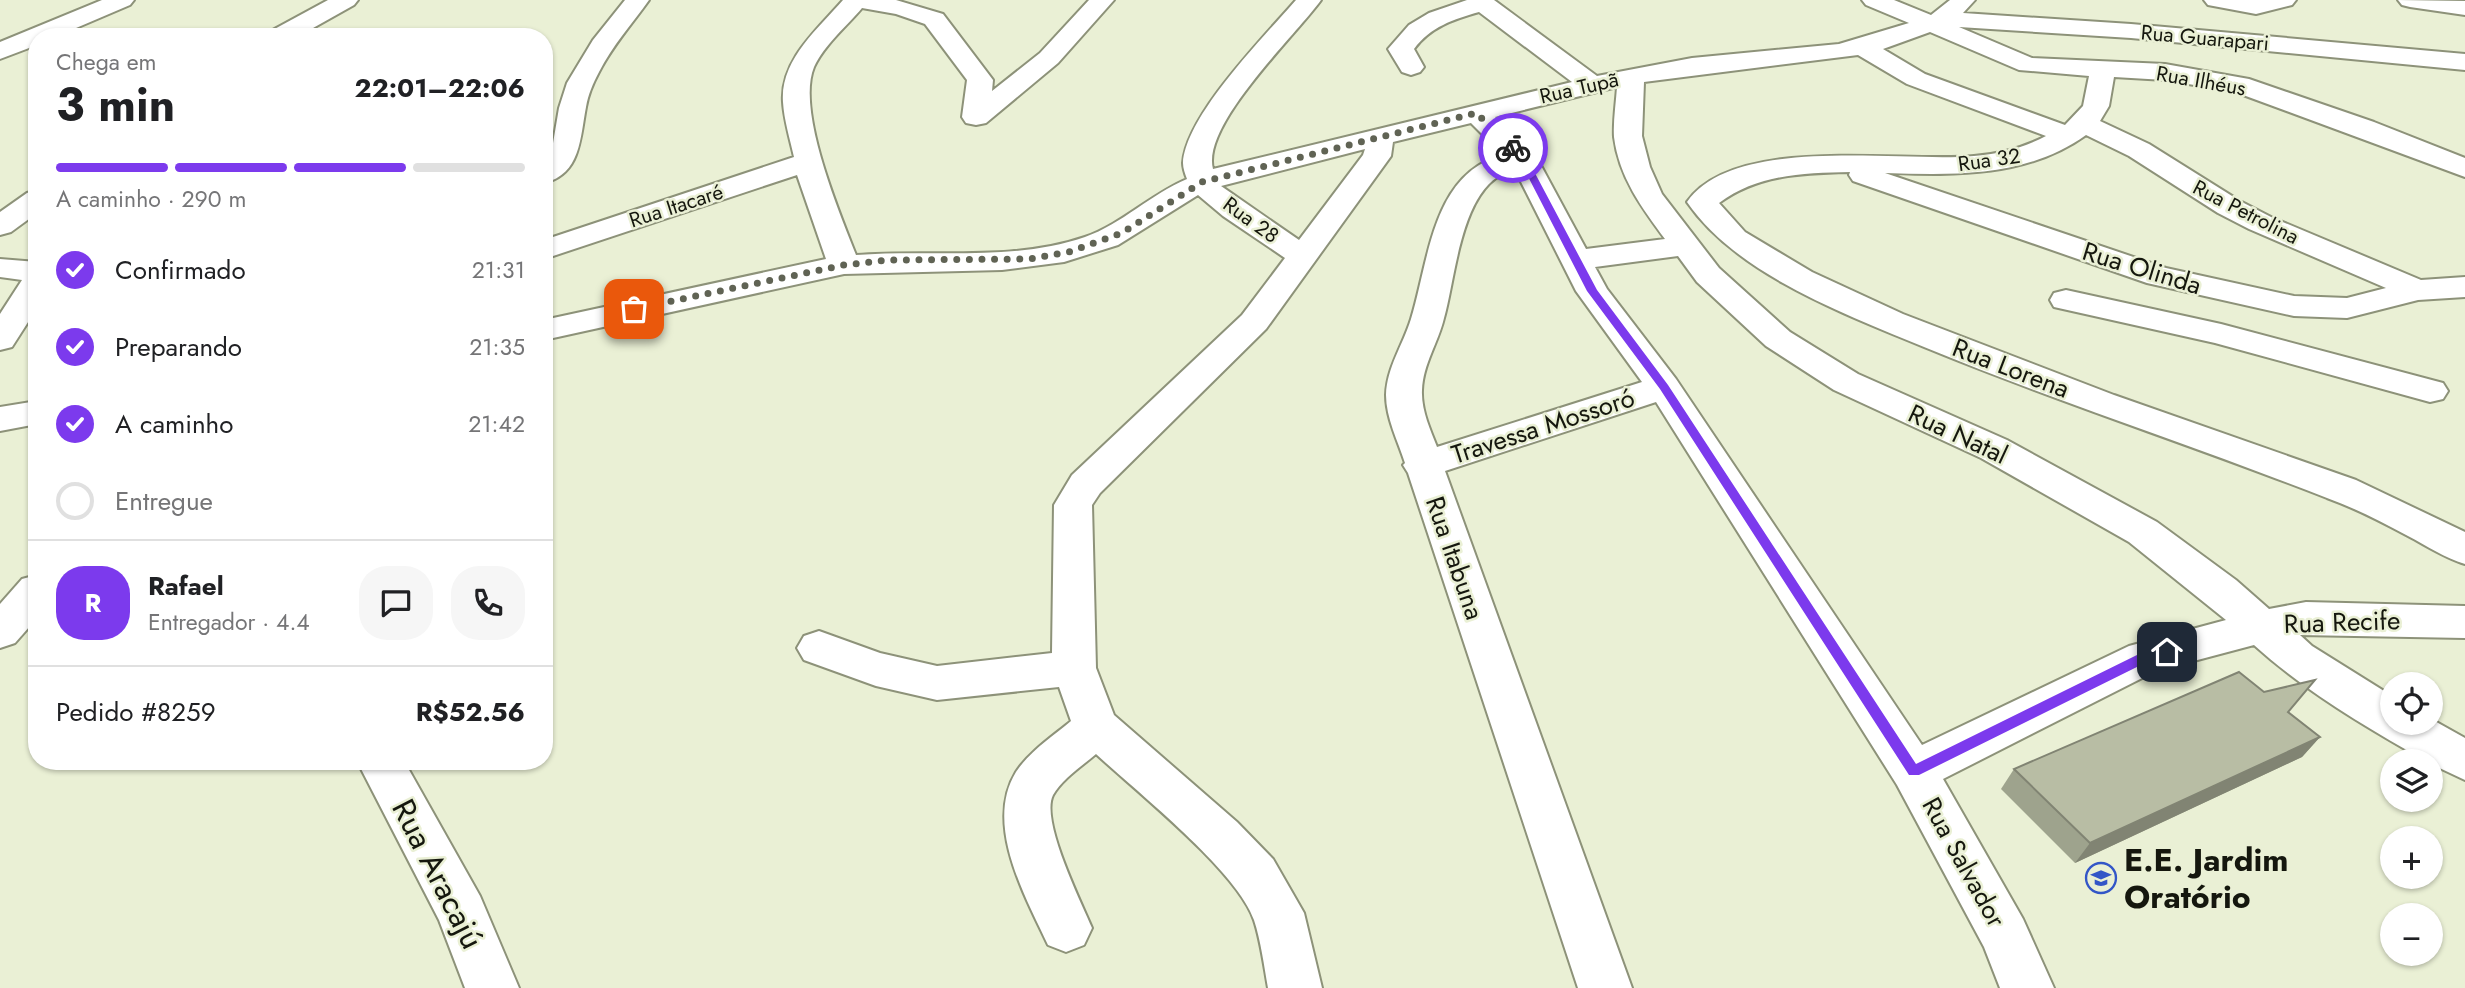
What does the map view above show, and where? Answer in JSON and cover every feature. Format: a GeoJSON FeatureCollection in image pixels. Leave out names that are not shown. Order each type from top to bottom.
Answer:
{"type":"FeatureCollection","features":[{"type":"Feature","properties":{"kind":"street"},"geometry":{"type":"LineString","coordinates":[[55,28],[122,0]]}},
{"type":"Feature","properties":{"kind":"street"},"geometry":{"type":"LineString","coordinates":[[294,28],[346,0]]}},
{"type":"Feature","properties":{"kind":"street"},"geometry":{"type":"LineString","coordinates":[[553,166],[563,157],[568,143],[575,96],[587,69],[637,0]]}},
{"type":"Feature","properties":{"kind":"street"},"geometry":{"type":"LineString","coordinates":[[844,265],[807,162],[796,101],[801,68],[857,0],[901,8],[934,19],[980,80],[976,117],[1049,58],[1102,0]]}},
{"type":"Feature","properties":{"kind":"street"},"geometry":{"type":"LineString","coordinates":[[1202,182],[1196,169],[1196,159],[1205,132],[1218,108],[1308,0]]}},
{"type":"Feature","properties":{"kind":"street","name":"Rua Ilhéus"},"geometry":{"type":"LineString","coordinates":[[1874,0],[1938,21],[2028,65],[2165,72],[2240,85],[2364,128],[2465,168]]}},
{"type":"Feature","properties":{"kind":"street","name":"Rua Tupã"},"geometry":{"type":"LineString","coordinates":[[553,328],[844,265],[889,260],[1029,259],[1069,252],[1122,233],[1202,182],[1631,76],[1692,66],[1804,56],[1861,47],[1938,21],[1963,0]]}},
{"type":"Feature","properties":{"kind":"street"},"geometry":{"type":"LineString","coordinates":[[2216,0],[2256,7],[2284,0]]}},
{"type":"Feature","properties":{"kind":"street"},"geometry":{"type":"LineString","coordinates":[[2410,0],[2465,8]]}},
{"type":"Feature","properties":{"kind":"street"},"geometry":{"type":"LineString","coordinates":[[1411,67],[1401,49],[1412,33],[1424,23],[1481,1],[1592,85]]}},
{"type":"Feature","properties":{"kind":"street","name":"Rua Guarapari"},"geometry":{"type":"LineString","coordinates":[[1938,21],[2105,28],[2465,62]]}},
{"type":"Feature","properties":{"kind":"street"},"geometry":{"type":"LineString","coordinates":[[0,51],[28,39]]}},
{"type":"Feature","properties":{"kind":"street","name":"Rua Petrolina"},"geometry":{"type":"LineString","coordinates":[[1861,47],[1916,79],[2139,150],[2199,189],[2260,223],[2417,290]]}},
{"type":"Feature","properties":{"kind":"street","name":"Rua 32"},"geometry":{"type":"LineString","coordinates":[[1828,163],[1962,166],[2036,153],[2091,115],[2101,90],[2102,70]]}},
{"type":"Feature","properties":{"kind":"street","name":"Rua Natal"},"geometry":{"type":"LineString","coordinates":[[1631,76],[1628,136],[1636,167],[1648,195],[1683,246],[1708,275],[1768,330],[1846,382],[1994,449],[2143,532],[2221,591],[2297,658],[2380,711]]}},
{"type":"Feature","properties":{"kind":"street","name":"Rua Salvador"},"geometry":{"type":"LineString","coordinates":[[1476,113],[1524,160],[1592,291],[1664,387],[1914,771],[2005,936],[2026,988]]}},
{"type":"Feature","properties":{"kind":"street"},"geometry":{"type":"LineString","coordinates":[[1295,988],[1278,913],[1255,875],[1220,837],[1096,726],[1074,668],[1073,505],[1086,484],[1254,322],[1377,156],[1380,144],[1377,137]]}},
{"type":"Feature","properties":{"kind":"street","name":"Rua Itabuna"},"geometry":{"type":"LineString","coordinates":[[1524,160],[1488,168],[1477,178],[1462,202],[1449,231],[1427,323],[1412,354],[1402,384],[1404,405],[1605,988]]}},
{"type":"Feature","properties":{"kind":"street","name":"Rua Itacaré"},"geometry":{"type":"LineString","coordinates":[[553,247],[807,162]]}},
{"type":"Feature","properties":{"kind":"street","name":"Rua Olinda"},"geometry":{"type":"LineString","coordinates":[[1828,163],[2158,276],[2294,306],[2347,308],[2417,290],[2465,287]]}},
{"type":"Feature","properties":{"kind":"street","name":"Rua Lorena"},"geometry":{"type":"LineString","coordinates":[[1828,163],[1747,177],[1714,191],[1702,202],[1707,214],[1724,232],[1764,257],[1823,289],[1906,328],[2002,366],[2342,489],[2418,524],[2465,550]]}},
{"type":"Feature","properties":{"kind":"street","name":"Rua 28"},"geometry":{"type":"LineString","coordinates":[[1202,182],[1301,256]]}},
{"type":"Feature","properties":{"kind":"street"},"geometry":{"type":"LineString","coordinates":[[0,226],[28,206]]}},
{"type":"Feature","properties":{"kind":"street"},"geometry":{"type":"LineString","coordinates":[[1575,260],[1683,246]]}},
{"type":"Feature","properties":{"kind":"street"},"geometry":{"type":"LineString","coordinates":[[0,268],[28,271]]}},
{"type":"Feature","properties":{"kind":"street"},"geometry":{"type":"LineString","coordinates":[[0,340],[28,296]]}},
{"type":"Feature","properties":{"kind":"street"},"geometry":{"type":"LineString","coordinates":[[2066,300],[2221,334],[2430,391]]}},
{"type":"Feature","properties":{"kind":"street","name":"Travessa Mossoró"},"geometry":{"type":"LineString","coordinates":[[1423,465],[1664,387]]}},
{"type":"Feature","properties":{"kind":"street"},"geometry":{"type":"LineString","coordinates":[[0,419],[28,414]]}},
{"type":"Feature","properties":{"kind":"street"},"geometry":{"type":"LineString","coordinates":[[0,632],[28,600]]}},
{"type":"Feature","properties":{"kind":"street","name":"Rua Recife"},"geometry":{"type":"LineString","coordinates":[[1914,771],[2144,658],[2260,627],[2306,618],[2465,622]]}},
{"type":"Feature","properties":{"kind":"street"},"geometry":{"type":"LineString","coordinates":[[819,648],[876,669],[937,683],[1074,668]]}},
{"type":"Feature","properties":{"kind":"street"},"geometry":{"type":"LineString","coordinates":[[1066,928],[1032,839],[1026,814],[1032,786],[1096,726]]}},
{"type":"Feature","properties":{"kind":"street"},"geometry":{"type":"LineString","coordinates":[[2419,735],[2465,761]]}},
{"type":"Feature","properties":{"kind":"street","name":"Rua Aracajú"},"geometry":{"type":"LineString","coordinates":[[385,770],[462,912],[492,988]]}},
{"type":"Feature","properties":{"kind":"building"},"geometry":{"type":"Polygon","coordinates":[[[2239,672],[2264,692],[2315,680],[2288,712],[2320,737],[2090,843],[2014,769],[2239,672]]]}},
{"type":"Feature","properties":{"kind":"way so far"},"geometry":{"type":"LineString","coordinates":[[634,309],[844,265],[889,260],[1029,259],[1069,252],[1122,233],[1185,190],[1202,182],[1476,113],[1513,148]]}},
{"type":"Feature","properties":{"kind":"place","name":"E.E. Jardim Oratório"},"geometry":{"type":"Point","coordinates":[2101,878]}},
{"type":"Feature","properties":{"kind":"route"},"geometry":{"type":"LineString","coordinates":[[1513,148],[1524,160],[1592,291],[1664,387],[1914,771],[2144,658],[2167,652]]}}]}
